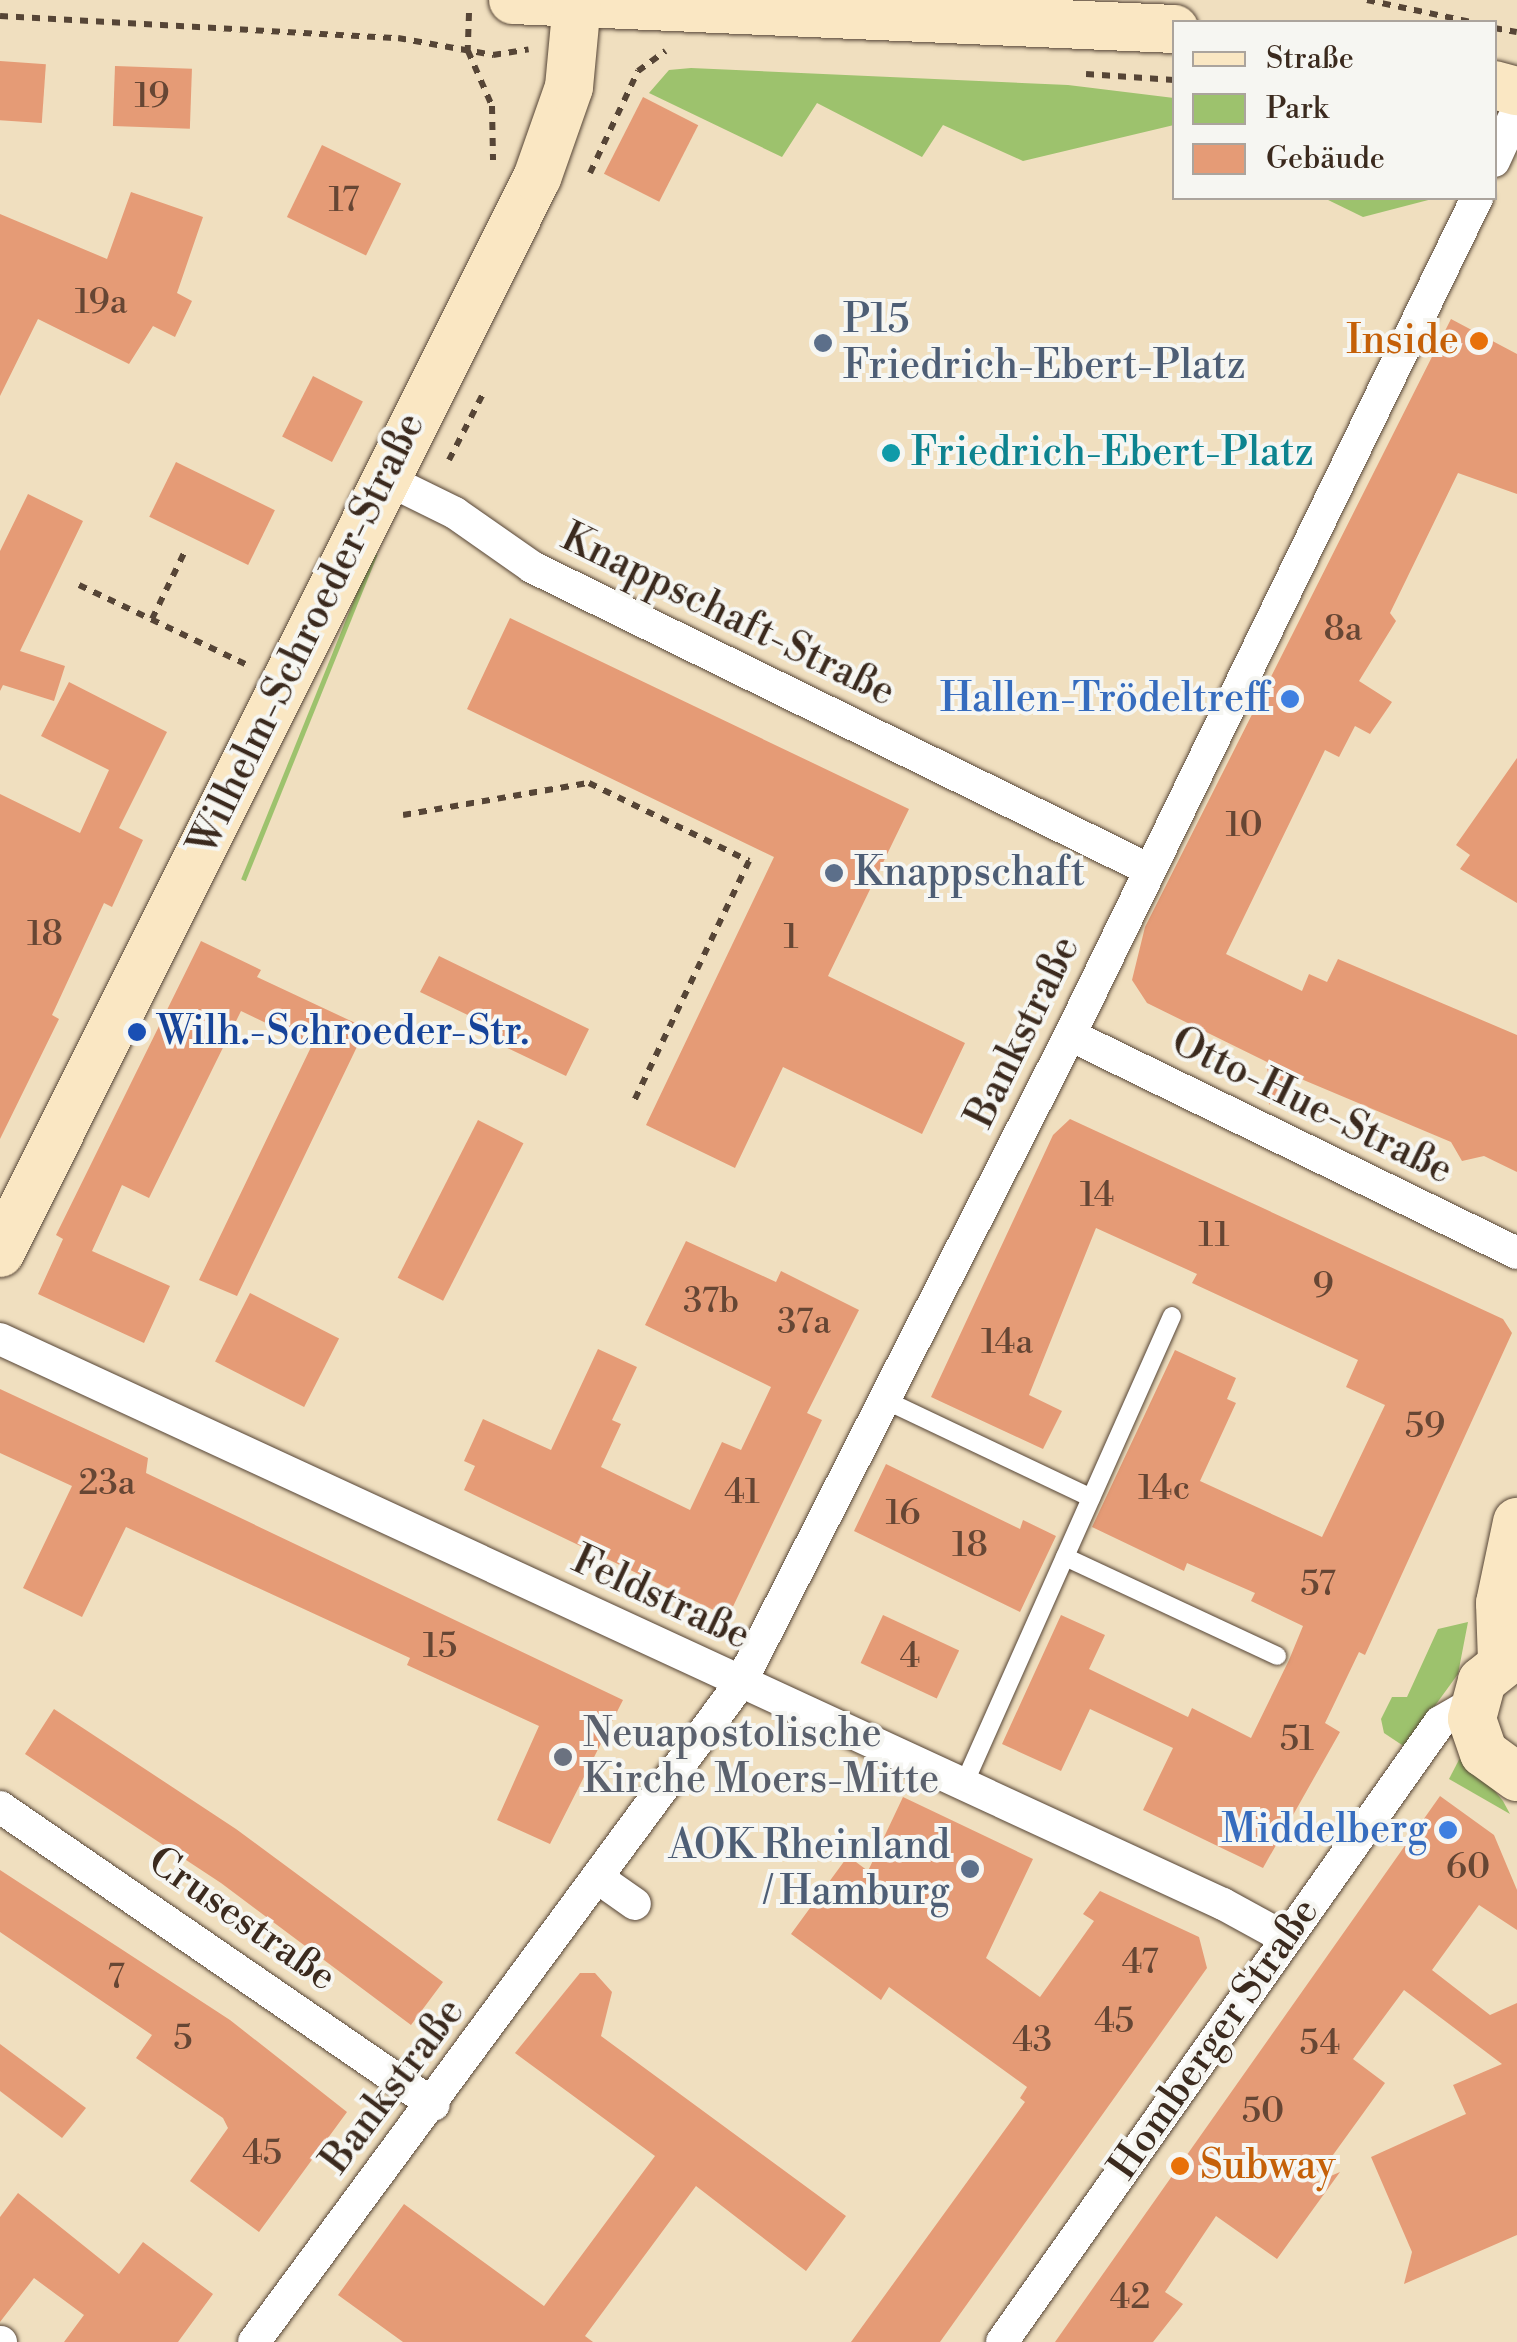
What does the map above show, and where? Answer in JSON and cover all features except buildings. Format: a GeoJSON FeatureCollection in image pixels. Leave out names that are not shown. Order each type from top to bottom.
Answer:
{"type":"FeatureCollection","features":[{"type":"Feature","properties":{"kind":"main road"},"geometry":{"type":"LineString","coordinates":[[491,7],[576,3],[1161,18]]}},
{"type":"Feature","properties":{"kind":"main road","name":"Wilhelm-Schroeder-Straße"},"geometry":{"type":"LineString","coordinates":[[0,1253],[384,478],[538,178],[569,87],[576,3]]}},
{"type":"Feature","properties":{"kind":"main road","name":"Homberger Straße"},"geometry":{"type":"LineString","coordinates":[[1474,1702],[1482,1680],[1509,1657],[1500,1604],[1517,1522]]}},
{"type":"Feature","properties":{"kind":"main road"},"geometry":{"type":"LineString","coordinates":[[1474,1702],[1472,1718],[1484,1753],[1517,1777]]}},
{"type":"Feature","properties":{"kind":"street"},"geometry":{"type":"LineString","coordinates":[[1497,148],[1511,88]]}},
{"type":"Feature","properties":{"kind":"street","name":"Bankstraße"},"geometry":{"type":"LineString","coordinates":[[254,2342],[434,2105],[741,1682],[1070,1036],[1476,200]]}},
{"type":"Feature","properties":{"kind":"street","name":"Knappschaft-Straße"},"geometry":{"type":"LineString","coordinates":[[384,478],[456,514],[532,566],[1150,870]]}},
{"type":"Feature","properties":{"kind":"street","name":"Otto-Hue-Straße"},"geometry":{"type":"LineString","coordinates":[[1070,1036],[1517,1253]]}},
{"type":"Feature","properties":{"kind":"street","name":"Feldstraße"},"geometry":{"type":"LineString","coordinates":[[0,1339],[1223,1904],[1284,1938]]}},
{"type":"Feature","properties":{"kind":"street","name":"Homberger Straße"},"geometry":{"type":"LineString","coordinates":[[1002,2342],[1440,1722],[1474,1702]]}},
{"type":"Feature","properties":{"kind":"street","name":"Crusestraße"},"geometry":{"type":"LineString","coordinates":[[0,1807],[434,2105]]}},
{"type":"Feature","properties":{"kind":"street"},"geometry":{"type":"LineString","coordinates":[[598,1878],[635,1904]]}},
{"type":"Feature","properties":{"kind":"lane"},"geometry":{"type":"LineString","coordinates":[[964,1784],[1172,1316]]}},
{"type":"Feature","properties":{"kind":"lane"},"geometry":{"type":"LineString","coordinates":[[884,1400],[1091,1498]]}},
{"type":"Feature","properties":{"kind":"lane"},"geometry":{"type":"LineString","coordinates":[[1065,1557],[1277,1656]]}},
{"type":"Feature","properties":{"kind":"path"},"geometry":{"type":"LineString","coordinates":[[1366,0],[1461,20]]}},
{"type":"Feature","properties":{"kind":"path"},"geometry":{"type":"LineString","coordinates":[[468,51],[491,7]]}},
{"type":"Feature","properties":{"kind":"path"},"geometry":{"type":"LineString","coordinates":[[0,16],[379,36],[493,55]]}},
{"type":"Feature","properties":{"kind":"path"},"geometry":{"type":"LineString","coordinates":[[152,619],[184,551]]}},
{"type":"Feature","properties":{"kind":"path"},"geometry":{"type":"LineString","coordinates":[[79,585],[252,667]]}},
{"type":"Feature","properties":{"kind":"path"},"geometry":{"type":"LineString","coordinates":[[404,815],[589,782],[750,862],[634,1100]]}},
{"type":"Feature","properties":{"kind":"green space"},"geometry":{"type":"Polygon","coordinates":[[[669,70],[1068,85],[1172,98],[1172,125],[1023,161],[943,125],[922,157],[817,103],[782,157],[649,93],[669,70]]]}},
{"type":"Feature","properties":{"kind":"green space"},"geometry":{"type":"Polygon","coordinates":[[[1328,200],[1428,200],[1363,217],[1328,200]]]}},
{"type":"Feature","properties":{"kind":"green space"},"geometry":{"type":"Polygon","coordinates":[[[373,553],[378,555],[246,881],[241,879],[373,553]]]}},
{"type":"Feature","properties":{"kind":"green space"},"geometry":{"type":"Polygon","coordinates":[[[1468,1622],[1458,1674],[1405,1747],[1384,1733],[1381,1719],[1392,1697],[1407,1697],[1438,1629],[1468,1622]]]}},
{"type":"Feature","properties":{"kind":"green space"},"geometry":{"type":"Polygon","coordinates":[[[1463,1752],[1503,1801],[1510,1814],[1449,1779],[1463,1752]]]}},
{"type":"Feature","properties":{"kind":"place","name":"Inside"},"geometry":{"type":"Point","coordinates":[1479,341]}},
{"type":"Feature","properties":{"kind":"place","name":"P15 Friedrich-Ebert-Platz"},"geometry":{"type":"Point","coordinates":[823,343]}},
{"type":"Feature","properties":{"kind":"place","name":"Friedrich-Ebert-Platz"},"geometry":{"type":"Point","coordinates":[891,453]}},
{"type":"Feature","properties":{"kind":"place","name":"Hallen-Trödeltreff"},"geometry":{"type":"Point","coordinates":[1290,699]}},
{"type":"Feature","properties":{"kind":"place","name":"Knappschaft"},"geometry":{"type":"Point","coordinates":[834,873]}},
{"type":"Feature","properties":{"kind":"place","name":"Wilh.-Schroeder-Str."},"geometry":{"type":"Point","coordinates":[137,1032]}},
{"type":"Feature","properties":{"kind":"place","name":"Neuapostolische Kirche Moers-Mitte"},"geometry":{"type":"Point","coordinates":[563,1757]}},
{"type":"Feature","properties":{"kind":"place","name":"Middelberg"},"geometry":{"type":"Point","coordinates":[1448,1830]}},
{"type":"Feature","properties":{"kind":"place","name":"AOK Rheinland / Hamburg"},"geometry":{"type":"Point","coordinates":[970,1869]}},
{"type":"Feature","properties":{"kind":"place","name":"Subway"},"geometry":{"type":"Point","coordinates":[1180,2166]}}]}
